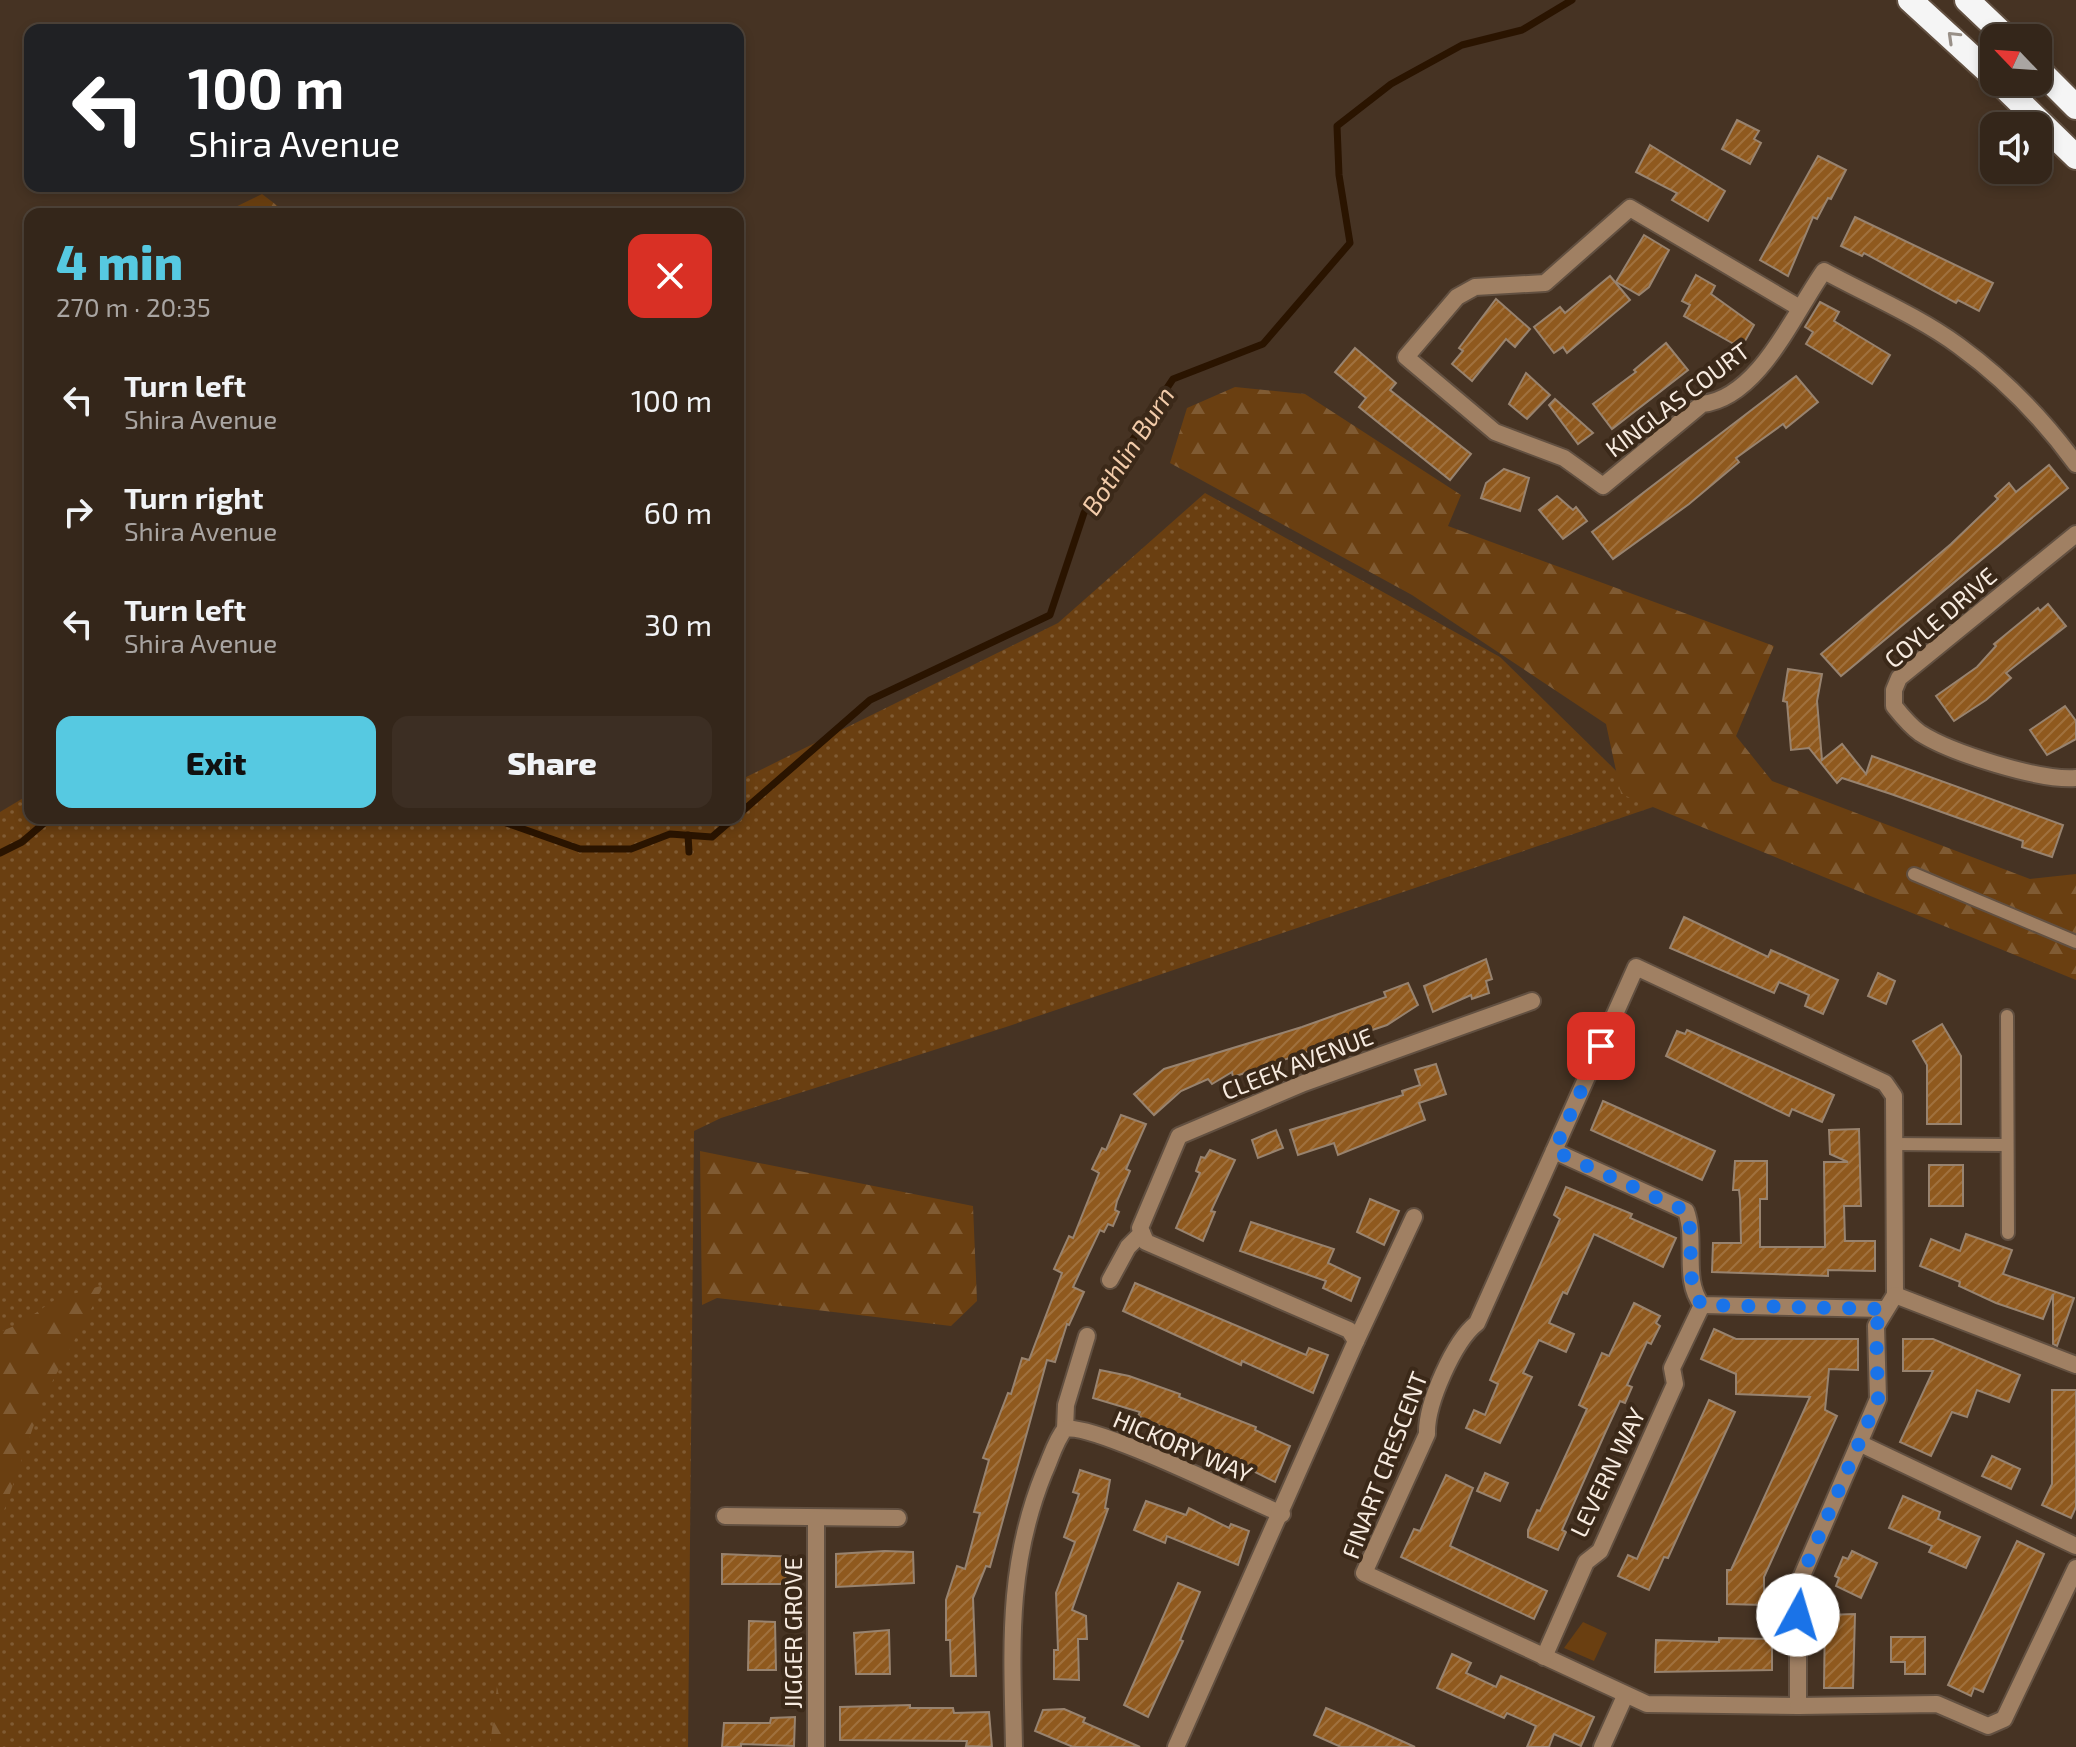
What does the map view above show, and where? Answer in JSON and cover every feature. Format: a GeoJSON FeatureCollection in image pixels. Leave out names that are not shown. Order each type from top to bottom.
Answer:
{"type":"FeatureCollection","features":[{"type":"Feature","properties":{"kind":"highway"},"geometry":{"type":"LineString","coordinates":[[1910,0],[1980,64]]}},
{"type":"Feature","properties":{"kind":"highway"},"geometry":{"type":"LineString","coordinates":[[1967,0],[1992,24]]}},
{"type":"Feature","properties":{"kind":"highway"},"geometry":{"type":"LineString","coordinates":[[2052,83],[2076,107]]}},
{"type":"Feature","properties":{"kind":"highway"},"geometry":{"type":"LineString","coordinates":[[2013,96],[2076,157]]}},
{"type":"Feature","properties":{"kind":"street","name":"KINGLAS COURT"},"geometry":{"type":"LineString","coordinates":[[1798,307],[1630,208],[1590,247],[1545,283],[1475,287],[1457,297],[1406,357],[1495,432],[1564,458],[1603,486],[1702,404],[1719,402],[1772,356],[1798,307],[1824,271],[1957,344],[2000,379],[2059,440],[2076,464]]}},
{"type":"Feature","properties":{"kind":"street","name":"COYLE DRIVE"},"geometry":{"type":"LineString","coordinates":[[2076,534],[1899,678],[1894,706],[1922,734],[1947,745],[2030,775],[2054,780],[2076,778]]}},
{"type":"Feature","properties":{"kind":"street","name":"FINART CRESCENT"},"geometry":{"type":"LineString","coordinates":[[1895,1295],[1894,1096],[1885,1083],[1636,967],[1477,1323],[1462,1334],[1426,1416],[1427,1434],[1364,1573],[1647,1704],[1937,1704],[1988,1726],[1997,1725],[2004,1719],[2076,1568]]}},
{"type":"Feature","properties":{"kind":"street","name":"CLEEK AVENUE"},"geometry":{"type":"LineString","coordinates":[[1110,1280],[1128,1247],[1142,1233],[1140,1228],[1179,1136],[1304,1083],[1532,1001]]}},
{"type":"Feature","properties":{"kind":"street"},"geometry":{"type":"LineString","coordinates":[[1554,1151],[1686,1211],[1691,1225],[1693,1293],[1702,1305],[1884,1309]]}},
{"type":"Feature","properties":{"kind":"street"},"geometry":{"type":"LineString","coordinates":[[1176,1747],[1414,1217]]}},
{"type":"Feature","properties":{"kind":"street"},"geometry":{"type":"LineString","coordinates":[[1142,1233],[1146,1242],[1349,1330],[1356,1341]]}},
{"type":"Feature","properties":{"kind":"street"},"geometry":{"type":"LineString","coordinates":[[1798,1706],[1798,1585],[1878,1399],[1876,1326],[1895,1295],[2076,1365]]}},
{"type":"Feature","properties":{"kind":"street","name":"LEVERN WAY"},"geometry":{"type":"LineString","coordinates":[[1544,1657],[1586,1562],[1600,1551],[1675,1384],[1672,1368],[1702,1305]]}},
{"type":"Feature","properties":{"kind":"street"},"geometry":{"type":"LineString","coordinates":[[1014,1747],[1011,1609],[1019,1556],[1037,1491],[1065,1429],[1066,1405],[1087,1336]]}},
{"type":"Feature","properties":{"kind":"street","name":"HICKORY WAY"},"geometry":{"type":"LineString","coordinates":[[1065,1429],[1075,1426],[1119,1443],[1282,1514]]}},
{"type":"Feature","properties":{"kind":"street"},"geometry":{"type":"LineString","coordinates":[[1859,1443],[2076,1546]]}},
{"type":"Feature","properties":{"kind":"street"},"geometry":{"type":"LineString","coordinates":[[725,1516],[898,1518]]}},
{"type":"Feature","properties":{"kind":"street","name":"JIGGER GROVE"},"geometry":{"type":"LineString","coordinates":[[816,1519],[816,1747]]}},
{"type":"Feature","properties":{"kind":"street"},"geometry":{"type":"LineString","coordinates":[[1602,1747],[1625,1696]]}},
{"type":"Feature","properties":{"kind":"lane"},"geometry":{"type":"LineString","coordinates":[[1914,874],[2076,942]]}},
{"type":"Feature","properties":{"kind":"lane"},"geometry":{"type":"LineString","coordinates":[[2007,1016],[2008,1233]]}},
{"type":"Feature","properties":{"kind":"lane"},"geometry":{"type":"LineString","coordinates":[[1894,1144],[2006,1145]]}},
{"type":"Feature","properties":{"kind":"green space"},"geometry":{"type":"Polygon","coordinates":[[[262,194],[280,208],[233,208],[262,194]]]}},
{"type":"Feature","properties":{"kind":"green space"},"geometry":{"type":"Polygon","coordinates":[[[1235,387],[1305,394],[1461,495],[1448,526],[1774,646],[1736,736],[1772,781],[2030,879],[2076,874],[2076,980],[1621,794],[1606,724],[1412,595],[1170,463],[1187,408],[1235,387]]]}},
{"type":"Feature","properties":{"kind":"green space"},"geometry":{"type":"Polygon","coordinates":[[[1205,493],[1500,657],[1653,807],[1006,1027],[721,1118],[694,1131],[688,1747],[0,1747],[0,812],[24,798],[24,824],[744,824],[744,778],[1058,623],[1205,493]]]}},
{"type":"Feature","properties":{"kind":"green space"},"geometry":{"type":"Polygon","coordinates":[[[700,1151],[973,1206],[977,1301],[951,1326],[717,1298],[702,1305],[700,1151]]]}},
{"type":"Feature","properties":{"kind":"green space"},"geometry":{"type":"Polygon","coordinates":[[[104,1285],[43,1399],[0,1522],[0,1332],[21,1323],[56,1299],[104,1285]]]}},
{"type":"Feature","properties":{"kind":"green space"},"geometry":{"type":"Polygon","coordinates":[[[1583,1622],[1607,1633],[1594,1661],[1564,1648],[1583,1622]]]}},
{"type":"Feature","properties":{"kind":"green space"},"geometry":{"type":"Polygon","coordinates":[[[497,1686],[506,1733],[504,1747],[490,1747],[497,1686]]]}},
{"type":"Feature","properties":{"kind":"building"},"geometry":{"type":"Polygon","coordinates":[[[1737,120],[1759,131],[1754,139],[1761,143],[1750,164],[1722,149],[1737,120]]]}},
{"type":"Feature","properties":{"kind":"building"},"geometry":{"type":"Polygon","coordinates":[[[1650,145],[1725,191],[1708,221],[1672,200],[1677,193],[1636,172],[1650,145]]]}},
{"type":"Feature","properties":{"kind":"building"},"geometry":{"type":"Polygon","coordinates":[[[1818,156],[1846,170],[1817,219],[1813,217],[1788,276],[1760,260],[1818,156]]]}},
{"type":"Feature","properties":{"kind":"building"},"geometry":{"type":"Polygon","coordinates":[[[1855,217],[1993,283],[1979,311],[1958,300],[1956,303],[1864,253],[1862,256],[1841,246],[1855,217]]]}},
{"type":"Feature","properties":{"kind":"building"},"geometry":{"type":"Polygon","coordinates":[[[1644,235],[1669,250],[1649,287],[1639,295],[1616,282],[1644,235]]]}},
{"type":"Feature","properties":{"kind":"building"},"geometry":{"type":"Polygon","coordinates":[[[1696,275],[1715,286],[1711,294],[1754,325],[1741,348],[1684,316],[1690,305],[1682,301],[1696,275]]]}},
{"type":"Feature","properties":{"kind":"building"},"geometry":{"type":"Polygon","coordinates":[[[1610,276],[1630,300],[1567,353],[1563,347],[1554,353],[1534,327],[1560,307],[1565,313],[1610,276]]]}},
{"type":"Feature","properties":{"kind":"building"},"geometry":{"type":"Polygon","coordinates":[[[1496,299],[1530,329],[1515,347],[1506,339],[1472,381],[1452,364],[1463,351],[1459,348],[1496,299]]]}},
{"type":"Feature","properties":{"kind":"building"},"geometry":{"type":"Polygon","coordinates":[[[1820,302],[1839,312],[1834,321],[1890,355],[1872,384],[1806,344],[1813,332],[1805,327],[1820,302]]]}},
{"type":"Feature","properties":{"kind":"building"},"geometry":{"type":"Polygon","coordinates":[[[1666,343],[1688,370],[1612,429],[1593,404],[1636,372],[1634,370],[1666,343]]]}},
{"type":"Feature","properties":{"kind":"building"},"geometry":{"type":"Polygon","coordinates":[[[1355,348],[1396,383],[1390,390],[1471,454],[1450,480],[1359,407],[1366,398],[1335,372],[1355,348]]]}},
{"type":"Feature","properties":{"kind":"building"},"geometry":{"type":"Polygon","coordinates":[[[1526,373],[1550,395],[1527,419],[1509,404],[1526,373]]]}},
{"type":"Feature","properties":{"kind":"building"},"geometry":{"type":"Polygon","coordinates":[[[1796,376],[1818,402],[1786,428],[1783,424],[1736,458],[1739,462],[1689,504],[1613,559],[1592,532],[1796,376]]]}},
{"type":"Feature","properties":{"kind":"building"},"geometry":{"type":"Polygon","coordinates":[[[1555,399],[1593,433],[1578,444],[1549,405],[1555,399]]]}},
{"type":"Feature","properties":{"kind":"building"},"geometry":{"type":"Polygon","coordinates":[[[2049,465],[2068,488],[1841,676],[1821,654],[1951,544],[1998,499],[1995,496],[2009,483],[2016,492],[2049,465]]]}},
{"type":"Feature","properties":{"kind":"building"},"geometry":{"type":"Polygon","coordinates":[[[1504,469],[1529,478],[1520,511],[1481,498],[1486,483],[1504,469]]]}},
{"type":"Feature","properties":{"kind":"building"},"geometry":{"type":"Polygon","coordinates":[[[1557,496],[1573,510],[1576,507],[1587,521],[1563,539],[1539,510],[1557,496]]]}},
{"type":"Feature","properties":{"kind":"building"},"geometry":{"type":"Polygon","coordinates":[[[2048,604],[2066,626],[2006,673],[2011,678],[1986,700],[1954,721],[1936,696],[1977,667],[1996,646],[1994,644],[2038,608],[2040,611],[2048,604]]]}},
{"type":"Feature","properties":{"kind":"building"},"geometry":{"type":"Polygon","coordinates":[[[1788,669],[1822,674],[1817,701],[1822,760],[1842,744],[1866,774],[1872,756],[2063,825],[2052,857],[2022,847],[2023,841],[1891,794],[1842,778],[1837,783],[1809,748],[1791,750],[1787,702],[1783,701],[1788,669]]]}},
{"type":"Feature","properties":{"kind":"building"},"geometry":{"type":"Polygon","coordinates":[[[2065,706],[2076,721],[2076,739],[2047,755],[2030,730],[2065,706]]]}},
{"type":"Feature","properties":{"kind":"building"},"geometry":{"type":"Polygon","coordinates":[[[1684,917],[1768,957],[1771,950],[1838,980],[1823,1014],[1805,1006],[1809,995],[1779,982],[1774,993],[1670,948],[1684,917]]]}},
{"type":"Feature","properties":{"kind":"building"},"geometry":{"type":"Polygon","coordinates":[[[1486,959],[1492,979],[1486,981],[1489,993],[1472,999],[1471,995],[1433,1012],[1424,986],[1486,959]]]}},
{"type":"Feature","properties":{"kind":"building"},"geometry":{"type":"Polygon","coordinates":[[[1878,973],[1895,981],[1886,1004],[1868,996],[1878,973]]]}},
{"type":"Feature","properties":{"kind":"building"},"geometry":{"type":"Polygon","coordinates":[[[1408,983],[1418,1005],[1387,1025],[1233,1077],[1232,1072],[1212,1084],[1208,1079],[1181,1091],[1154,1115],[1134,1094],[1164,1069],[1302,1027],[1386,997],[1384,992],[1408,983]]]}},
{"type":"Feature","properties":{"kind":"building"},"geometry":{"type":"Polygon","coordinates":[[[1942,1024],[1961,1056],[1961,1124],[1927,1124],[1927,1065],[1913,1041],[1942,1024]]]}},
{"type":"Feature","properties":{"kind":"building"},"geometry":{"type":"Polygon","coordinates":[[[1687,1030],[1834,1095],[1822,1122],[1792,1109],[1789,1116],[1666,1056],[1677,1031],[1685,1034],[1687,1030]]]}},
{"type":"Feature","properties":{"kind":"building"},"geometry":{"type":"Polygon","coordinates":[[[1436,1064],[1446,1094],[1419,1103],[1425,1120],[1338,1155],[1334,1143],[1298,1155],[1290,1130],[1403,1095],[1402,1091],[1420,1085],[1415,1070],[1436,1064]]]}},
{"type":"Feature","properties":{"kind":"building"},"geometry":{"type":"Polygon","coordinates":[[[1603,1101],[1715,1151],[1702,1180],[1591,1130],[1603,1101]]]}},
{"type":"Feature","properties":{"kind":"building"},"geometry":{"type":"Polygon","coordinates":[[[1121,1115],[1146,1124],[1126,1169],[1130,1171],[1117,1201],[1115,1210],[1119,1212],[1113,1226],[1108,1224],[1104,1232],[1100,1230],[1073,1287],[1084,1292],[1067,1324],[1055,1362],[1047,1360],[990,1567],[986,1566],[973,1598],[976,1676],[951,1676],[950,1640],[946,1640],[946,1600],[957,1566],[965,1569],[980,1513],[974,1512],[989,1460],[983,1458],[1008,1393],[1011,1394],[1022,1358],[1029,1360],[1062,1273],[1054,1269],[1069,1236],[1073,1238],[1099,1173],[1092,1169],[1102,1148],[1106,1150],[1121,1115]]]}},
{"type":"Feature","properties":{"kind":"building"},"geometry":{"type":"Polygon","coordinates":[[[1859,1129],[1861,1206],[1844,1206],[1845,1241],[1875,1241],[1875,1271],[1828,1270],[1828,1276],[1712,1272],[1713,1243],[1741,1243],[1739,1190],[1733,1190],[1735,1161],[1767,1161],[1767,1199],[1760,1199],[1760,1247],[1825,1247],[1824,1162],[1848,1162],[1830,1154],[1829,1130],[1859,1129]]]}},
{"type":"Feature","properties":{"kind":"building"},"geometry":{"type":"Polygon","coordinates":[[[1276,1130],[1283,1148],[1258,1158],[1252,1140],[1276,1130]]]}},
{"type":"Feature","properties":{"kind":"building"},"geometry":{"type":"Polygon","coordinates":[[[1210,1150],[1235,1160],[1211,1211],[1215,1212],[1203,1241],[1176,1228],[1200,1173],[1196,1171],[1201,1157],[1205,1158],[1210,1150]]]}},
{"type":"Feature","properties":{"kind":"building"},"geometry":{"type":"Polygon","coordinates":[[[1929,1165],[1963,1165],[1963,1206],[1929,1206],[1929,1165]]]}},
{"type":"Feature","properties":{"kind":"building"},"geometry":{"type":"Polygon","coordinates":[[[1566,1187],[1632,1214],[1630,1218],[1676,1238],[1663,1267],[1594,1234],[1567,1294],[1563,1292],[1549,1323],[1574,1334],[1566,1352],[1539,1340],[1523,1373],[1532,1377],[1500,1443],[1466,1428],[1474,1410],[1485,1415],[1498,1384],[1490,1380],[1560,1219],[1554,1215],[1566,1187]]]}},
{"type":"Feature","properties":{"kind":"building"},"geometry":{"type":"Polygon","coordinates":[[[1370,1199],[1399,1211],[1384,1245],[1357,1232],[1370,1199]]]}},
{"type":"Feature","properties":{"kind":"building"},"geometry":{"type":"Polygon","coordinates":[[[1251,1222],[1334,1249],[1328,1263],[1360,1278],[1351,1301],[1323,1288],[1326,1281],[1240,1251],[1251,1222]]]}},
{"type":"Feature","properties":{"kind":"building"},"geometry":{"type":"Polygon","coordinates":[[[1966,1234],[2012,1250],[2003,1274],[2074,1298],[2057,1346],[2053,1344],[2053,1294],[2043,1319],[1996,1303],[1959,1286],[1960,1282],[1920,1266],[1931,1239],[1960,1251],[1966,1234]]]}},
{"type":"Feature","properties":{"kind":"building"},"geometry":{"type":"Polygon","coordinates":[[[1135,1283],[1306,1355],[1309,1348],[1328,1355],[1313,1393],[1242,1361],[1241,1365],[1123,1311],[1135,1283]]]}},
{"type":"Feature","properties":{"kind":"building"},"geometry":{"type":"Polygon","coordinates":[[[1634,1303],[1660,1316],[1656,1323],[1660,1326],[1651,1344],[1647,1342],[1627,1385],[1632,1387],[1625,1403],[1620,1401],[1606,1431],[1562,1530],[1566,1532],[1558,1550],[1528,1537],[1528,1530],[1537,1510],[1540,1511],[1587,1409],[1579,1405],[1602,1353],[1609,1356],[1634,1303]]]}},
{"type":"Feature","properties":{"kind":"building"},"geometry":{"type":"Polygon","coordinates":[[[1714,1329],[1736,1339],[1858,1339],[1858,1370],[1829,1369],[1825,1410],[1837,1416],[1764,1577],[1764,1605],[1727,1604],[1727,1570],[1731,1570],[1810,1397],[1736,1394],[1736,1374],[1701,1359],[1714,1329]]]}},
{"type":"Feature","properties":{"kind":"building"},"geometry":{"type":"Polygon","coordinates":[[[1903,1339],[1933,1339],[2020,1375],[2009,1402],[1977,1390],[1967,1417],[1952,1412],[1931,1456],[1900,1442],[1933,1371],[1903,1371],[1903,1339]]]}},
{"type":"Feature","properties":{"kind":"building"},"geometry":{"type":"Polygon","coordinates":[[[1100,1370],[1129,1376],[1180,1394],[1179,1397],[1256,1427],[1255,1430],[1290,1446],[1275,1482],[1255,1472],[1256,1469],[1138,1416],[1140,1412],[1093,1398],[1100,1370]]]}},
{"type":"Feature","properties":{"kind":"building"},"geometry":{"type":"Polygon","coordinates":[[[2052,1390],[2076,1390],[2076,1507],[2071,1518],[2042,1505],[2052,1484],[2052,1390]]]}},
{"type":"Feature","properties":{"kind":"building"},"geometry":{"type":"Polygon","coordinates":[[[1709,1400],[1735,1412],[1668,1558],[1664,1557],[1649,1590],[1618,1576],[1628,1555],[1637,1559],[1709,1400]]]}},
{"type":"Feature","properties":{"kind":"building"},"geometry":{"type":"Polygon","coordinates":[[[1992,1456],[2020,1469],[2011,1489],[1982,1476],[1992,1456]]]}},
{"type":"Feature","properties":{"kind":"building"},"geometry":{"type":"Polygon","coordinates":[[[1080,1470],[1110,1480],[1105,1508],[1108,1509],[1072,1610],[1086,1616],[1087,1639],[1078,1639],[1079,1680],[1054,1679],[1054,1650],[1058,1650],[1056,1593],[1075,1542],[1064,1537],[1079,1494],[1073,1492],[1080,1470]]]}},
{"type":"Feature","properties":{"kind":"building"},"geometry":{"type":"Polygon","coordinates":[[[1485,1473],[1508,1483],[1500,1501],[1477,1491],[1485,1473]]]}},
{"type":"Feature","properties":{"kind":"building"},"geometry":{"type":"Polygon","coordinates":[[[1446,1475],[1473,1488],[1450,1546],[1547,1591],[1534,1619],[1401,1557],[1414,1529],[1420,1531],[1446,1475]]]}},
{"type":"Feature","properties":{"kind":"building"},"geometry":{"type":"Polygon","coordinates":[[[1903,1496],[1940,1512],[1938,1519],[1980,1537],[1966,1568],[1929,1552],[1932,1546],[1889,1528],[1903,1496]]]}},
{"type":"Feature","properties":{"kind":"building"},"geometry":{"type":"Polygon","coordinates":[[[1146,1501],[1186,1515],[1189,1508],[1229,1528],[1231,1524],[1249,1531],[1238,1565],[1167,1536],[1165,1543],[1134,1530],[1146,1501]]]}},
{"type":"Feature","properties":{"kind":"building"},"geometry":{"type":"Polygon","coordinates":[[[2017,1541],[2044,1554],[1983,1692],[1974,1688],[1971,1696],[1948,1685],[2017,1541]]]}},
{"type":"Feature","properties":{"kind":"building"},"geometry":{"type":"Polygon","coordinates":[[[1852,1551],[1877,1563],[1861,1598],[1836,1586],[1839,1578],[1835,1576],[1843,1557],[1848,1559],[1852,1551]]]}},
{"type":"Feature","properties":{"kind":"building"},"geometry":{"type":"Polygon","coordinates":[[[913,1552],[914,1583],[836,1587],[836,1554],[913,1552]]]}},
{"type":"Feature","properties":{"kind":"building"},"geometry":{"type":"Polygon","coordinates":[[[722,1554],[797,1557],[797,1584],[722,1584],[722,1554]]]}},
{"type":"Feature","properties":{"kind":"building"},"geometry":{"type":"Polygon","coordinates":[[[1178,1583],[1200,1592],[1180,1640],[1183,1641],[1148,1717],[1124,1705],[1178,1583]]]}},
{"type":"Feature","properties":{"kind":"building"},"geometry":{"type":"Polygon","coordinates":[[[1855,1614],[1853,1688],[1824,1688],[1825,1615],[1855,1614]]]}},
{"type":"Feature","properties":{"kind":"building"},"geometry":{"type":"Polygon","coordinates":[[[749,1621],[775,1622],[776,1670],[748,1670],[749,1621]]]}},
{"type":"Feature","properties":{"kind":"building"},"geometry":{"type":"Polygon","coordinates":[[[889,1630],[890,1674],[856,1674],[854,1633],[889,1630]]]}},
{"type":"Feature","properties":{"kind":"building"},"geometry":{"type":"Polygon","coordinates":[[[1891,1637],[1925,1637],[1925,1674],[1905,1674],[1905,1662],[1891,1662],[1891,1637]]]}},
{"type":"Feature","properties":{"kind":"building"},"geometry":{"type":"Polygon","coordinates":[[[1719,1638],[1772,1639],[1772,1670],[1655,1672],[1656,1640],[1719,1642],[1719,1638]]]}},
{"type":"Feature","properties":{"kind":"building"},"geometry":{"type":"Polygon","coordinates":[[[1452,1654],[1471,1663],[1466,1673],[1496,1687],[1501,1676],[1594,1717],[1581,1746],[1554,1734],[1549,1747],[1527,1747],[1536,1726],[1507,1713],[1504,1718],[1437,1688],[1452,1654]]]}},
{"type":"Feature","properties":{"kind":"building"},"geometry":{"type":"Polygon","coordinates":[[[910,1705],[910,1708],[953,1708],[954,1713],[989,1712],[992,1747],[966,1746],[967,1741],[840,1740],[840,1707],[910,1705]]]}},
{"type":"Feature","properties":{"kind":"building"},"geometry":{"type":"Polygon","coordinates":[[[1326,1708],[1415,1747],[1341,1747],[1314,1735],[1326,1708]]]}},
{"type":"Feature","properties":{"kind":"building"},"geometry":{"type":"Polygon","coordinates":[[[1064,1709],[1085,1718],[1083,1722],[1140,1747],[1073,1747],[1035,1731],[1043,1710],[1064,1709]]]}},
{"type":"Feature","properties":{"kind":"building"},"geometry":{"type":"Polygon","coordinates":[[[795,1717],[794,1746],[741,1744],[741,1747],[722,1747],[724,1723],[770,1723],[771,1718],[795,1717]]]}},
{"type":"Feature","properties":{"kind":"waterway","name":"Bothlin Burn"},"geometry":{"type":"LineString","coordinates":[[744,810],[870,700],[1050,615],[1084,513],[1173,379],[1263,344],[1350,243],[1339,175],[1337,126],[1391,84],[1462,45],[1522,30],[1572,0]]}},
{"type":"Feature","properties":{"kind":"waterway","name":"Bothlin Burn"},"geometry":{"type":"LineString","coordinates":[[0,853],[22,842],[43,824]]}},
{"type":"Feature","properties":{"kind":"waterway","name":"Bothlin Burn"},"geometry":{"type":"LineString","coordinates":[[509,824],[580,849],[631,849],[670,834],[712,837],[727,824]]}},
{"type":"Feature","properties":{"kind":"waterway"},"geometry":{"type":"LineString","coordinates":[[688,835],[689,852]]}},
{"type":"Feature","properties":{"kind":"route"},"geometry":{"type":"LineString","coordinates":[[1601,1046],[1554,1151],[1686,1211],[1691,1225],[1693,1293],[1702,1305],[1884,1309],[1876,1326],[1878,1399],[1798,1585],[1798,1615]]}}]}
